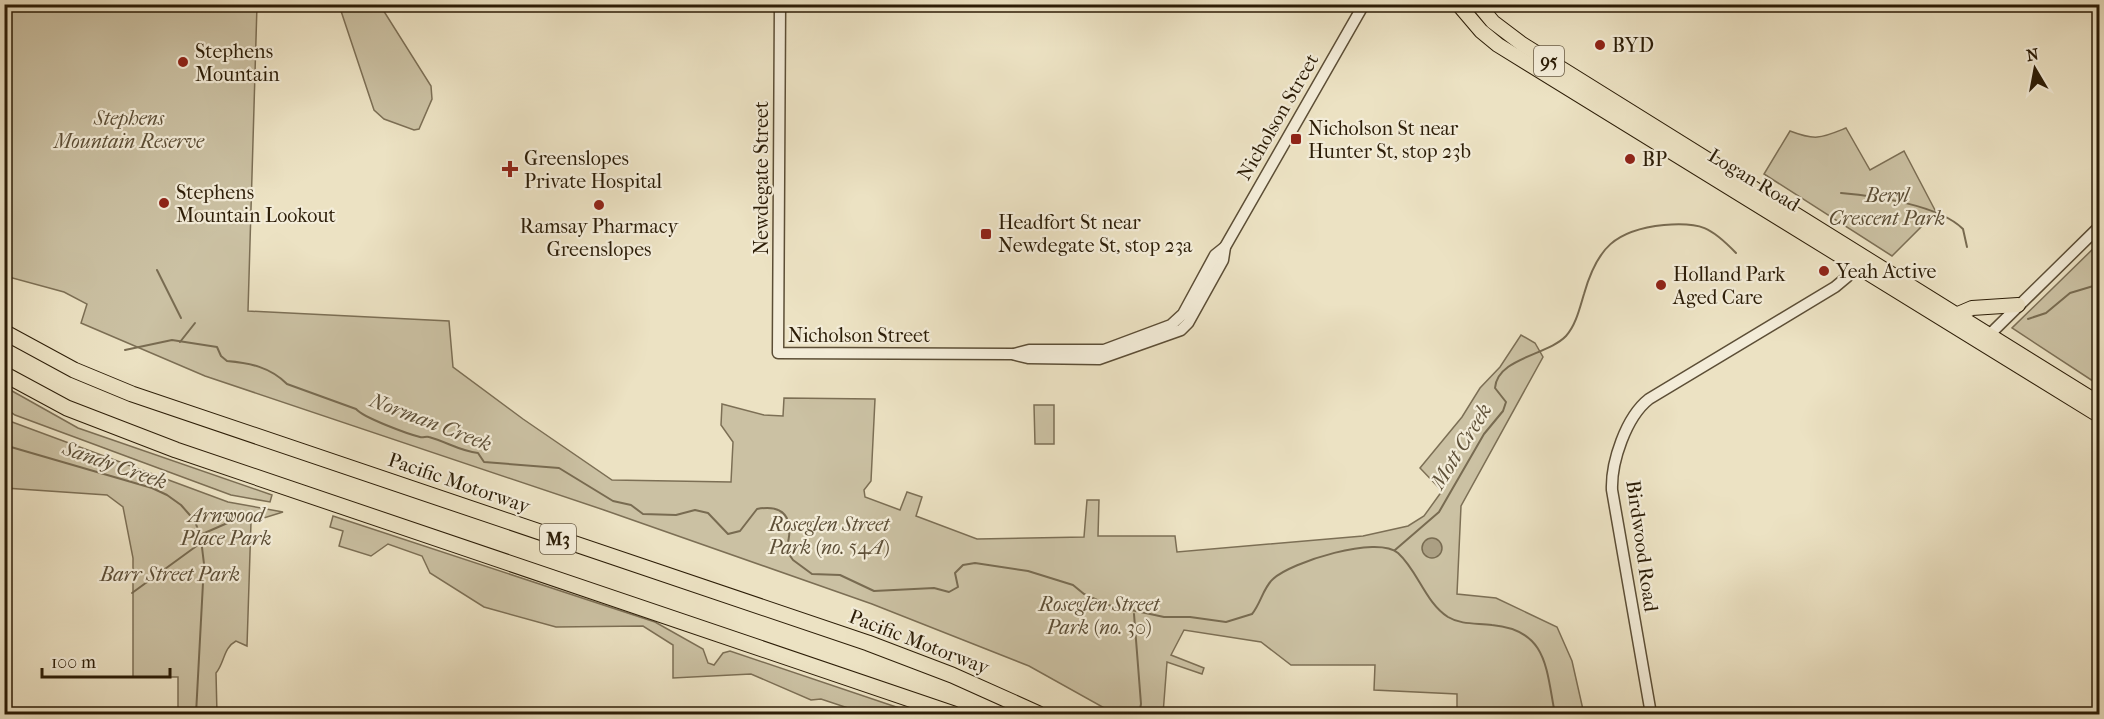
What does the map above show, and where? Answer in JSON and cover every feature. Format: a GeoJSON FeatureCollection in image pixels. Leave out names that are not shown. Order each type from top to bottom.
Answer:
{"type":"FeatureCollection","features":[{"type":"Feature","properties":{"kind":"highway","name":"Pacific Motorway"},"geometry":{"type":"LineString","coordinates":[[4,332],[74,370],[132,394],[868,643],[961,679],[1039,714]]}},
{"type":"Feature","properties":{"kind":"highway","name":"M3"},"geometry":{"type":"LineString","coordinates":[[4,374],[67,408],[156,442],[954,714]]}},
{"type":"Feature","properties":{"kind":"main road","name":"Logan Road"},"geometry":{"type":"LineString","coordinates":[[1458,4],[1487,37],[1859,261],[1985,339],[2100,416]]}},
{"type":"Feature","properties":{"kind":"main road"},"geometry":{"type":"LineString","coordinates":[[1469,4],[1487,37]]}},
{"type":"Feature","properties":{"kind":"main road","name":"Logan Road"},"geometry":{"type":"LineString","coordinates":[[1478,4],[1493,22],[1516,40],[1859,261],[1958,314],[1985,339],[2100,404]]}},
{"type":"Feature","properties":{"kind":"main road"},"geometry":{"type":"LineString","coordinates":[[1958,314],[1972,308],[2018,305]]}},
{"type":"Feature","properties":{"kind":"street","name":"Newdegate Street"},"geometry":{"type":"LineString","coordinates":[[778,353],[780,4]]}},
{"type":"Feature","properties":{"kind":"street","name":"Nicholson Street"},"geometry":{"type":"LineString","coordinates":[[778,353],[1012,354],[1028,358],[1099,359],[1181,330],[1188,323],[1222,260],[1225,248],[1364,4]]}},
{"type":"Feature","properties":{"kind":"street"},"geometry":{"type":"LineString","coordinates":[[1985,339],[2100,226]]}},
{"type":"Feature","properties":{"kind":"street","name":"Birdwood Road"},"geometry":{"type":"LineString","coordinates":[[1651,714],[1612,490],[1614,473],[1627,425],[1637,410],[1649,399],[1835,287],[1859,261]]}},
{"type":"Feature","properties":{"kind":"green space"},"geometry":{"type":"Polygon","coordinates":[[[4,5],[257,5],[248,311],[449,321],[453,367],[523,419],[612,480],[731,482],[733,442],[721,425],[722,404],[764,415],[783,416],[784,398],[875,399],[871,481],[864,490],[865,497],[900,510],[907,492],[922,497],[916,516],[977,539],[1084,537],[1087,500],[1099,500],[1098,536],[1175,536],[1177,552],[1363,536],[1408,526],[1424,516],[1442,491],[1420,468],[1462,417],[1480,388],[1500,367],[1521,335],[1535,343],[1543,357],[1461,506],[1457,594],[1496,598],[1557,627],[1572,661],[1584,714],[1457,714],[1457,694],[1374,690],[1375,665],[1291,665],[1261,642],[1184,630],[1171,655],[1204,668],[1202,674],[1167,662],[1163,714],[1115,714],[1029,666],[872,604],[604,510],[205,376],[81,323],[87,304],[64,292],[5,276],[4,5]]]}},
{"type":"Feature","properties":{"kind":"green space"},"geometry":{"type":"Polygon","coordinates":[[[339,5],[380,5],[431,86],[432,99],[419,129],[414,130],[384,119],[374,110],[339,5]]]}},
{"type":"Feature","properties":{"kind":"green space","name":"Beryl Crescent Park"},"geometry":{"type":"Polygon","coordinates":[[[1846,128],[1870,170],[1904,151],[1936,212],[1892,256],[1764,174],[1790,131],[1818,137],[1846,128]]]}},
{"type":"Feature","properties":{"kind":"green space"},"geometry":{"type":"Polygon","coordinates":[[[2099,243],[2099,385],[2012,328],[2099,243]]]}},
{"type":"Feature","properties":{"kind":"green space"},"geometry":{"type":"Polygon","coordinates":[[[5,387],[78,428],[272,495],[270,502],[231,495],[15,415],[5,408],[5,387]]]}},
{"type":"Feature","properties":{"kind":"green space"},"geometry":{"type":"Polygon","coordinates":[[[1034,405],[1054,405],[1054,444],[1035,444],[1034,405]]]}},
{"type":"Feature","properties":{"kind":"green space","name":"Barr Street Park"},"geometry":{"type":"Polygon","coordinates":[[[4,419],[228,502],[283,512],[251,522],[247,646],[236,641],[232,644],[226,651],[216,673],[217,714],[178,714],[178,677],[133,677],[133,558],[123,507],[107,495],[5,488],[4,419]]]}},
{"type":"Feature","properties":{"kind":"green space"},"geometry":{"type":"Polygon","coordinates":[[[333,516],[655,622],[703,649],[708,663],[714,665],[723,653],[730,651],[917,714],[866,714],[821,699],[811,700],[751,674],[673,678],[673,645],[643,626],[556,627],[484,607],[430,573],[422,556],[388,544],[371,556],[339,546],[343,531],[330,527],[333,516]]]}},
{"type":"Feature","properties":{"kind":"shaded area"},"geometry":{"type":"Polygon","coordinates":[[[1432,538],[1439,541],[1442,548],[1439,555],[1432,558],[1425,555],[1422,548],[1425,541],[1432,538]]]}},
{"type":"Feature","properties":{"kind":"waterway","name":"Mott Creek"},"geometry":{"type":"LineString","coordinates":[[1841,193],[1888,199],[1939,214],[1963,229],[1967,247]]}},
{"type":"Feature","properties":{"kind":"waterway","name":"Mott Creek"},"geometry":{"type":"LineString","coordinates":[[1395,550],[1439,512],[1484,434],[1503,411],[1506,402],[1495,388],[1504,370],[1548,348],[1569,332],[1595,265],[1610,244],[1633,231],[1664,225],[1687,224],[1712,232],[1736,253]]}},
{"type":"Feature","properties":{"kind":"waterway"},"geometry":{"type":"LineString","coordinates":[[157,270],[181,318]]}},
{"type":"Feature","properties":{"kind":"waterway","name":"Mott Creek"},"geometry":{"type":"LineString","coordinates":[[2028,319],[2046,313],[2070,293],[2100,284]]}},
{"type":"Feature","properties":{"kind":"waterway"},"geometry":{"type":"LineString","coordinates":[[180,342],[195,323]]}},
{"type":"Feature","properties":{"kind":"waterway","name":"Norman Creek"},"geometry":{"type":"LineString","coordinates":[[125,350],[172,340],[217,347],[221,356],[227,361],[259,367],[274,374],[287,384],[356,409],[386,425],[478,453],[484,462],[559,468],[613,501],[631,505],[643,514],[676,515],[695,510],[708,513],[728,534],[740,531],[757,509],[776,509],[782,512],[789,524],[786,550],[793,560],[812,574],[840,575],[874,591],[934,588],[949,592],[958,587],[955,573],[963,565],[975,563],[1028,571],[1073,585],[1084,594],[1108,605],[1164,617],[1190,617],[1226,622],[1252,614],[1273,579],[1297,565],[1354,549],[1387,548],[1398,553],[1405,560],[1433,603],[1448,617],[1464,623],[1510,628],[1534,643],[1546,667],[1555,714]]}},
{"type":"Feature","properties":{"kind":"waterway","name":"Sandy Creek"},"geometry":{"type":"LineString","coordinates":[[4,445],[152,488],[181,505],[195,521],[201,539],[204,564],[196,714]]}},
{"type":"Feature","properties":{"kind":"waterway"},"geometry":{"type":"LineString","coordinates":[[200,535],[232,521]]}},
{"type":"Feature","properties":{"kind":"waterway"},"geometry":{"type":"LineString","coordinates":[[132,593],[202,542]]}},
{"type":"Feature","properties":{"kind":"waterway"},"geometry":{"type":"LineString","coordinates":[[1134,614],[1141,704],[1139,714]]}},
{"type":"Feature","properties":{"kind":"place","name":"BYD"},"geometry":{"type":"Point","coordinates":[1600,45]}},
{"type":"Feature","properties":{"kind":"place","name":"Stephens Mountain"},"geometry":{"type":"Point","coordinates":[183,62]}},
{"type":"Feature","properties":{"kind":"place","name":"Nicholson St near Hunter St, stop 23b"},"geometry":{"type":"Point","coordinates":[1296,139]}},
{"type":"Feature","properties":{"kind":"place","name":"BP"},"geometry":{"type":"Point","coordinates":[1630,159]}},
{"type":"Feature","properties":{"kind":"place","name":"Greenslopes Private Hospital"},"geometry":{"type":"Point","coordinates":[510,169]}},
{"type":"Feature","properties":{"kind":"place","name":"Stephens Mountain Lookout"},"geometry":{"type":"Point","coordinates":[164,203]}},
{"type":"Feature","properties":{"kind":"place","name":"Ramsay Pharmacy Greenslopes"},"geometry":{"type":"Point","coordinates":[599,205]}},
{"type":"Feature","properties":{"kind":"place","name":"Headfort St near Newdegate St, stop 23a"},"geometry":{"type":"Point","coordinates":[986,234]}},
{"type":"Feature","properties":{"kind":"place","name":"Yeah Active"},"geometry":{"type":"Point","coordinates":[1824,271]}},
{"type":"Feature","properties":{"kind":"place","name":"Holland Park Aged Care"},"geometry":{"type":"Point","coordinates":[1661,285]}},
{"type":"Feature","properties":{"kind":"park label","name":"Stephens Mountain Reserve"},"geometry":{"type":"Point","coordinates":[129,130]}},
{"type":"Feature","properties":{"kind":"park label","name":"Arnwood Place Park"},"geometry":{"type":"Point","coordinates":[226,526]}},
{"type":"Feature","properties":{"kind":"park label","name":"Roseglen Street Park (no. 54A)"},"geometry":{"type":"Point","coordinates":[829,536]}},
{"type":"Feature","properties":{"kind":"park label","name":"Roseglen Street Park (no. 30)"},"geometry":{"type":"Point","coordinates":[1099,616]}}]}
